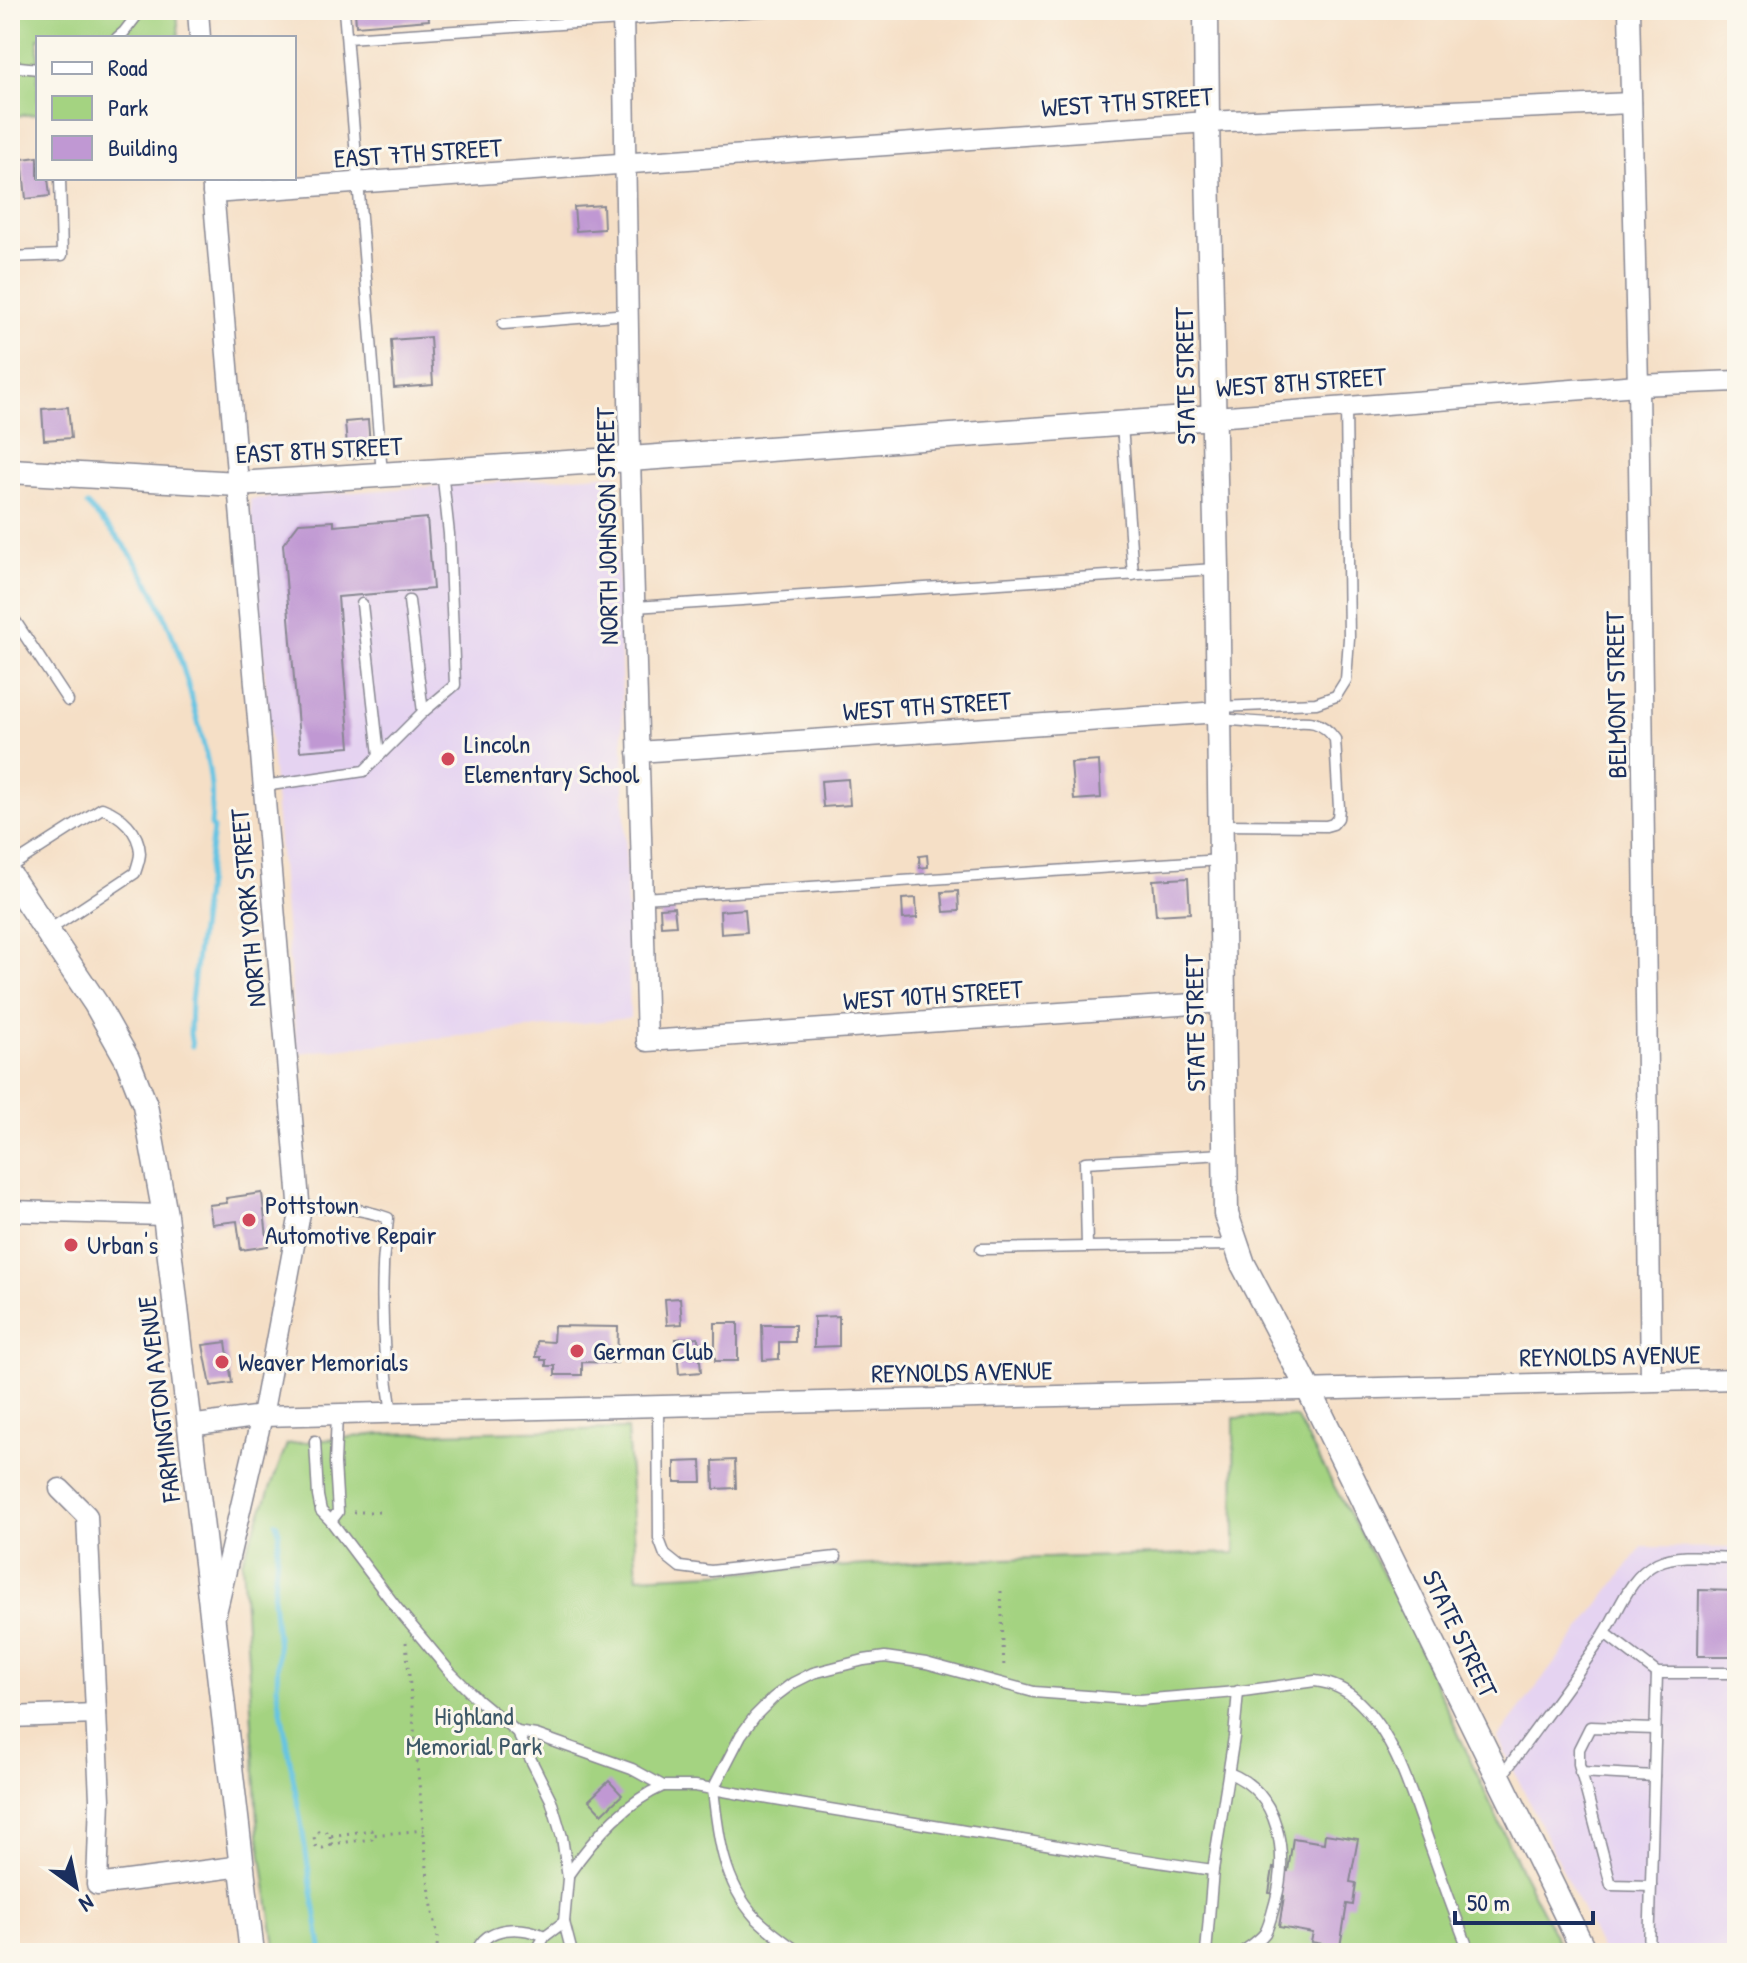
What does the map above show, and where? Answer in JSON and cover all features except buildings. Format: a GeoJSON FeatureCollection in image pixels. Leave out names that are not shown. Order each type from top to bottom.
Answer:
{"type":"FeatureCollection","features":[{"type":"Feature","properties":{"kind":"street"},"geometry":{"type":"LineString","coordinates":[[198,10],[200,36]]}},
{"type":"Feature","properties":{"kind":"street","name":"STATE STREET"},"geometry":{"type":"LineString","coordinates":[[1206,10],[1226,1214],[1243,1264],[1309,1390],[1585,1953]]}},
{"type":"Feature","properties":{"kind":"street","name":"BELMONT STREET"},"geometry":{"type":"LineString","coordinates":[[1629,10],[1638,385],[1651,1380]]}},
{"type":"Feature","properties":{"kind":"street","name":"NORTH JOHNSON STREET"},"geometry":{"type":"LineString","coordinates":[[623,16],[630,459],[647,1041]]}},
{"type":"Feature","properties":{"kind":"street","name":"WEST 7TH STREET"},"geometry":{"type":"LineString","coordinates":[[626,163],[1207,122],[1631,103]]}},
{"type":"Feature","properties":{"kind":"street","name":"EAST 7TH STREET"},"geometry":{"type":"LineString","coordinates":[[213,186],[358,183],[626,163]]}},
{"type":"Feature","properties":{"kind":"street","name":"NORTH YORK STREET"},"geometry":{"type":"LineString","coordinates":[[213,186],[300,1207],[213,1625]]}},
{"type":"Feature","properties":{"kind":"street","name":"WEST 8TH STREET"},"geometry":{"type":"LineString","coordinates":[[630,459],[1638,385],[1737,381]]}},
{"type":"Feature","properties":{"kind":"street","name":"EAST 8TH STREET"},"geometry":{"type":"LineString","coordinates":[[10,471],[238,484],[630,459]]}},
{"type":"Feature","properties":{"kind":"street","name":"WEST 9TH STREET"},"geometry":{"type":"LineString","coordinates":[[638,752],[1219,713]]}},
{"type":"Feature","properties":{"kind":"street","name":"FARMINGTON AVENUE"},"geometry":{"type":"LineString","coordinates":[[10,876],[96,1004],[127,1059],[145,1105],[165,1215],[252,1953]]}},
{"type":"Feature","properties":{"kind":"street","name":"WEST 10TH STREET"},"geometry":{"type":"LineString","coordinates":[[647,1041],[1223,1002]]}},
{"type":"Feature","properties":{"kind":"street"},"geometry":{"type":"LineString","coordinates":[[10,1211],[165,1215]]}},
{"type":"Feature","properties":{"kind":"street","name":"REYNOLDS AVENUE"},"geometry":{"type":"LineString","coordinates":[[190,1426],[257,1416],[1737,1379]]}},
{"type":"Feature","properties":{"kind":"street"},"geometry":{"type":"LineString","coordinates":[[60,1489],[87,1516],[100,1799],[97,1885],[242,1866]]}},
{"type":"Feature","properties":{"kind":"street"},"geometry":{"type":"LineString","coordinates":[[10,1717],[96,1714]]}},
{"type":"Feature","properties":{"kind":"lane"},"geometry":{"type":"LineString","coordinates":[[119,36],[141,10]]}},
{"type":"Feature","properties":{"kind":"lane"},"geometry":{"type":"LineString","coordinates":[[344,10],[382,475]]}},
{"type":"Feature","properties":{"kind":"lane"},"geometry":{"type":"LineString","coordinates":[[347,38],[623,16],[777,10]]}},
{"type":"Feature","properties":{"kind":"lane"},"geometry":{"type":"LineString","coordinates":[[10,66],[36,69]]}},
{"type":"Feature","properties":{"kind":"lane"},"geometry":{"type":"LineString","coordinates":[[10,257],[62,255],[60,180]]}},
{"type":"Feature","properties":{"kind":"lane"},"geometry":{"type":"LineString","coordinates":[[503,324],[628,314]]}},
{"type":"Feature","properties":{"kind":"lane"},"geometry":{"type":"LineString","coordinates":[[1219,713],[1316,703],[1336,696],[1346,680],[1349,638],[1346,407]]}},
{"type":"Feature","properties":{"kind":"lane"},"geometry":{"type":"LineString","coordinates":[[1122,423],[1133,575]]}},
{"type":"Feature","properties":{"kind":"lane"},"geometry":{"type":"LineString","coordinates":[[264,786],[364,771],[455,685],[449,534],[442,470]]}},
{"type":"Feature","properties":{"kind":"lane"},"geometry":{"type":"LineString","coordinates":[[635,607],[1217,569]]}},
{"type":"Feature","properties":{"kind":"lane"},"geometry":{"type":"LineString","coordinates":[[409,601],[423,712]]}},
{"type":"Feature","properties":{"kind":"lane"},"geometry":{"type":"LineString","coordinates":[[362,604],[379,755]]}},
{"type":"Feature","properties":{"kind":"lane"},"geometry":{"type":"LineString","coordinates":[[10,613],[68,701]]}},
{"type":"Feature","properties":{"kind":"lane"},"geometry":{"type":"LineString","coordinates":[[1219,713],[1273,723],[1308,721],[1321,725],[1335,739],[1339,808],[1338,818],[1326,826],[1221,825]]}},
{"type":"Feature","properties":{"kind":"lane"},"geometry":{"type":"LineString","coordinates":[[10,867],[102,808],[119,814],[134,834],[140,854],[135,873],[47,931]]}},
{"type":"Feature","properties":{"kind":"lane"},"geometry":{"type":"LineString","coordinates":[[643,898],[1221,860]]}},
{"type":"Feature","properties":{"kind":"lane"},"geometry":{"type":"LineString","coordinates":[[1087,1247],[1085,1162],[1225,1154]]}},
{"type":"Feature","properties":{"kind":"lane"},"geometry":{"type":"LineString","coordinates":[[300,1207],[367,1210],[388,1218],[381,1322],[392,1413]]}},
{"type":"Feature","properties":{"kind":"lane"},"geometry":{"type":"LineString","coordinates":[[981,1249],[1236,1245]]}},
{"type":"Feature","properties":{"kind":"lane"},"geometry":{"type":"LineString","coordinates":[[658,1406],[659,1539],[665,1555],[680,1567],[711,1571],[836,1557]]}},
{"type":"Feature","properties":{"kind":"lane"},"geometry":{"type":"LineString","coordinates":[[334,1517],[337,1414]]}},
{"type":"Feature","properties":{"kind":"lane"},"geometry":{"type":"LineString","coordinates":[[315,1441],[321,1511],[334,1517],[402,1615],[463,1685],[517,1732],[535,1766],[557,1817],[566,1853],[568,1875],[564,1922],[572,1953]]}},
{"type":"Feature","properties":{"kind":"lane"},"geometry":{"type":"LineString","coordinates":[[1500,1779],[1605,1633],[1628,1591],[1642,1574],[1656,1564],[1678,1557],[1737,1558]]}},
{"type":"Feature","properties":{"kind":"lane"},"geometry":{"type":"LineString","coordinates":[[1605,1633],[1657,1673],[1737,1673]]}},
{"type":"Feature","properties":{"kind":"lane"},"geometry":{"type":"LineString","coordinates":[[800,1953],[755,1917],[733,1881],[722,1857],[713,1789],[741,1735],[773,1698],[813,1673],[885,1657],[926,1663],[1034,1692],[1140,1700],[1315,1681],[1335,1686],[1361,1704],[1386,1739],[1408,1785],[1470,1953]]}},
{"type":"Feature","properties":{"kind":"lane"},"geometry":{"type":"LineString","coordinates":[[1649,1953],[1657,1673]]}},
{"type":"Feature","properties":{"kind":"lane"},"geometry":{"type":"LineString","coordinates":[[1206,1953],[1213,1870],[1229,1773],[1238,1691]]}},
{"type":"Feature","properties":{"kind":"lane"},"geometry":{"type":"LineString","coordinates":[[1651,1886],[1611,1885],[1580,1772],[1579,1749],[1590,1727],[1655,1729]]}},
{"type":"Feature","properties":{"kind":"lane"},"geometry":{"type":"LineString","coordinates":[[517,1732],[536,1735],[632,1769],[663,1786]]}},
{"type":"Feature","properties":{"kind":"lane"},"geometry":{"type":"LineString","coordinates":[[1580,1772],[1654,1776]]}},
{"type":"Feature","properties":{"kind":"lane"},"geometry":{"type":"LineString","coordinates":[[1229,1773],[1244,1779],[1257,1790],[1276,1824],[1280,1841],[1278,1892],[1269,1923],[1263,1935],[1241,1953]]}},
{"type":"Feature","properties":{"kind":"lane"},"geometry":{"type":"LineString","coordinates":[[568,1875],[615,1819],[651,1791],[663,1786],[695,1786],[825,1810],[1213,1870]]}},
{"type":"Feature","properties":{"kind":"lane"},"geometry":{"type":"LineString","coordinates":[[535,1953],[545,1936],[564,1922]]}},
{"type":"Feature","properties":{"kind":"lane"},"geometry":{"type":"LineString","coordinates":[[476,1953],[485,1938],[504,1930],[515,1929],[545,1936]]}},
{"type":"Feature","properties":{"kind":"path"},"geometry":{"type":"LineString","coordinates":[[334,1517],[384,1512]]}},
{"type":"Feature","properties":{"kind":"path"},"geometry":{"type":"LineString","coordinates":[[1001,1591],[1005,1685]]}},
{"type":"Feature","properties":{"kind":"path"},"geometry":{"type":"LineString","coordinates":[[402,1615],[437,1947]]}},
{"type":"Feature","properties":{"kind":"path"},"geometry":{"type":"LineString","coordinates":[[330,1836],[371,1830],[372,1835],[372,1839],[320,1848],[316,1847],[314,1837],[318,1832],[325,1831],[330,1836],[331,1844]]}},
{"type":"Feature","properties":{"kind":"path"},"geometry":{"type":"LineString","coordinates":[[372,1835],[424,1830]]}},
{"type":"Feature","properties":{"kind":"shaded area","name":"Lincoln Elementary School"},"geometry":{"type":"Polygon","coordinates":[[[616,474],[630,1018],[297,1053],[250,499],[616,474]]]}},
{"type":"Feature","properties":{"kind":"shaded area"},"geometry":{"type":"Polygon","coordinates":[[[1642,1547],[1737,1548],[1737,1953],[1603,1953],[1498,1738],[1642,1547]]]}},
{"type":"Feature","properties":{"kind":"green space"},"geometry":{"type":"Polygon","coordinates":[[[10,10],[177,10],[179,36],[36,36],[36,114],[10,116],[10,10]]]}},
{"type":"Feature","properties":{"kind":"green space","name":"Highland Memorial Park"},"geometry":{"type":"Polygon","coordinates":[[[1296,1417],[1400,1606],[1518,1864],[1564,1953],[276,1953],[259,1836],[242,1562],[287,1444],[381,1434],[627,1429],[637,1577],[968,1560],[1235,1553],[1234,1418],[1296,1417]]]}},
{"type":"Feature","properties":{"kind":"waterway"},"geometry":{"type":"LineString","coordinates":[[87,505],[132,556],[163,611],[184,671],[209,768],[213,829],[191,1001],[192,1046]]}},
{"type":"Feature","properties":{"kind":"waterway"},"geometry":{"type":"LineString","coordinates":[[276,1523],[279,1531],[273,1599],[278,1648],[277,1687],[322,1953]]}},
{"type":"Feature","properties":{"kind":"place","name":"Lincoln Elementary School"},"geometry":{"type":"Point","coordinates":[448,759]}},
{"type":"Feature","properties":{"kind":"place","name":"Pottstown Automotive Repair"},"geometry":{"type":"Point","coordinates":[249,1220]}},
{"type":"Feature","properties":{"kind":"place","name":"Urban's"},"geometry":{"type":"Point","coordinates":[71,1245]}},
{"type":"Feature","properties":{"kind":"place","name":"German Club"},"geometry":{"type":"Point","coordinates":[577,1351]}},
{"type":"Feature","properties":{"kind":"place","name":"Weaver Memorials"},"geometry":{"type":"Point","coordinates":[222,1362]}}]}
